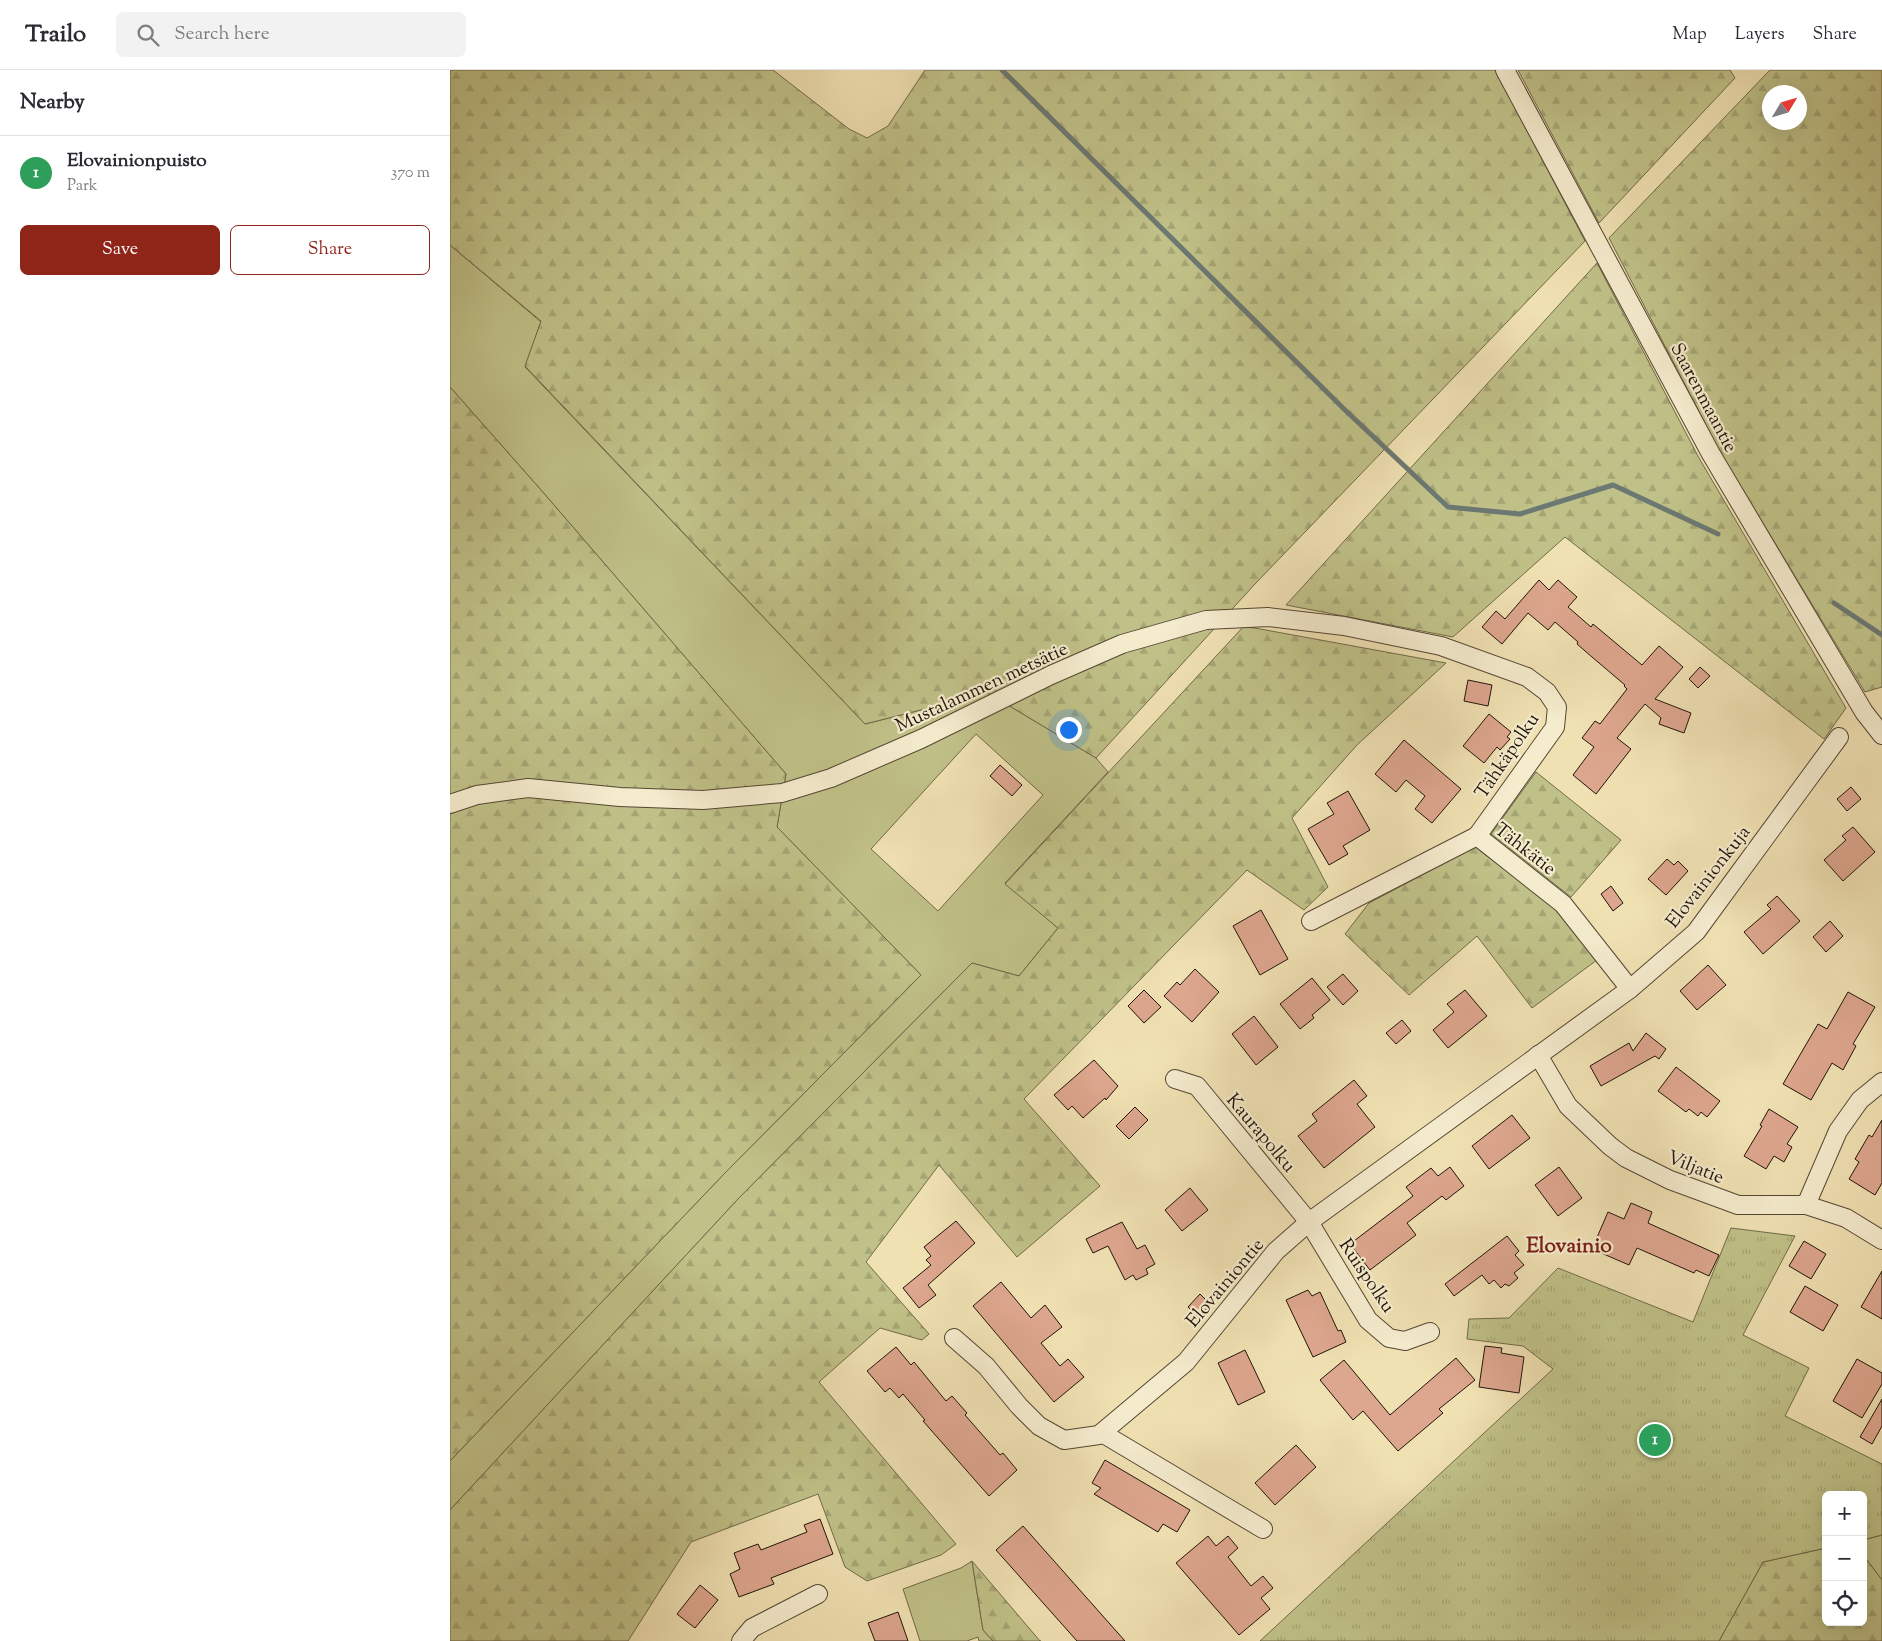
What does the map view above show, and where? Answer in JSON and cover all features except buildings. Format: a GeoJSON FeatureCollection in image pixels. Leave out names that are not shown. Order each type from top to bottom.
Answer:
{"type":"FeatureCollection","features":[{"type":"Feature","properties":{"kind":"street","name":"Saarenmaantie"},"geometry":{"type":"LineString","coordinates":[[1505,70],[1711,454],[1864,712],[1882,734]]}},
{"type":"Feature","properties":{"kind":"street","name":"Mustalammen metsätie"},"geometry":{"type":"LineString","coordinates":[[450,804],[477,796],[528,788],[620,798],[703,800],[782,793],[831,778],[921,739],[1051,675],[1122,644],[1206,620],[1268,617],[1344,626],[1441,646],[1527,677]]}},
{"type":"Feature","properties":{"kind":"street","name":"Tähkäpolku"},"geometry":{"type":"LineString","coordinates":[[1477,836],[1555,727],[1557,707],[1547,692],[1527,677]]}},
{"type":"Feature","properties":{"kind":"street","name":"Elovainionkuja"},"geometry":{"type":"LineString","coordinates":[[1538,1055],[1630,989],[1696,932],[1839,737]]}},
{"type":"Feature","properties":{"kind":"street","name":"Tähkätie"},"geometry":{"type":"LineString","coordinates":[[1311,921],[1477,836],[1563,904],[1630,989]]}},
{"type":"Feature","properties":{"kind":"street","name":"Viljatie"},"geometry":{"type":"LineString","coordinates":[[1538,1055],[1568,1106],[1610,1146],[1626,1158],[1670,1180],[1738,1205],[1806,1205],[1846,1218],[1882,1240]]}},
{"type":"Feature","properties":{"kind":"street","name":"Elovainiontie"},"geometry":{"type":"LineString","coordinates":[[954,1338],[986,1366],[1019,1406],[1039,1426],[1064,1440],[1099,1435],[1186,1362],[1276,1251],[1309,1222],[1538,1055]]}},
{"type":"Feature","properties":{"kind":"street","name":"Kaurapolku"},"geometry":{"type":"LineString","coordinates":[[1175,1079],[1196,1086],[1309,1222]]}},
{"type":"Feature","properties":{"kind":"street"},"geometry":{"type":"LineString","coordinates":[[1806,1205],[1838,1131],[1860,1100],[1882,1082]]}},
{"type":"Feature","properties":{"kind":"street","name":"Ruispolku"},"geometry":{"type":"LineString","coordinates":[[1309,1222],[1368,1320],[1389,1338],[1405,1341],[1430,1332]]}},
{"type":"Feature","properties":{"kind":"street"},"geometry":{"type":"LineString","coordinates":[[1102,1433],[1263,1530]]}},
{"type":"Feature","properties":{"kind":"street"},"geometry":{"type":"LineString","coordinates":[[741,1641],[752,1628],[818,1594]]}},
{"type":"Feature","properties":{"kind":"green space"},"geometry":{"type":"Polygon","coordinates":[[[450,70],[773,70],[849,129],[867,138],[888,126],[925,70],[1495,70],[1585,241],[1255,584],[1096,758],[988,693],[865,724],[525,366],[541,321],[450,245],[450,70]]]}},
{"type":"Feature","properties":{"kind":"green space"},"geometry":{"type":"Polygon","coordinates":[[[1518,70],[1730,70],[1735,78],[1599,223],[1518,70]]]}},
{"type":"Feature","properties":{"kind":"green space"},"geometry":{"type":"Polygon","coordinates":[[[1770,70],[1882,70],[1882,687],[1865,692],[1720,452],[1609,238],[1770,70]]]}},
{"type":"Feature","properties":{"kind":"green space"},"geometry":{"type":"Polygon","coordinates":[[[450,245],[541,322],[525,367],[865,724],[988,693],[1096,758],[1108,772],[1005,883],[1058,928],[1019,976],[972,963],[738,1199],[450,1510],[450,1461],[723,1175],[921,975],[777,827],[786,774],[450,387],[450,245]],[[976,734],[871,849],[938,911],[1043,795],[976,734]]]}},
{"type":"Feature","properties":{"kind":"green space"},"geometry":{"type":"Polygon","coordinates":[[[1597,263],[1699,458],[1846,708],[1824,739],[1565,537],[1453,637],[1286,605],[1597,263]]]}},
{"type":"Feature","properties":{"kind":"green space"},"geometry":{"type":"Polygon","coordinates":[[[450,387],[786,774],[777,827],[921,975],[723,1175],[450,1461],[450,387]]]}},
{"type":"Feature","properties":{"kind":"green space"},"geometry":{"type":"Polygon","coordinates":[[[1244,626],[1446,663],[1357,745],[1292,818],[1328,887],[1304,910],[1247,870],[1024,1099],[1100,1186],[1017,1257],[939,1165],[866,1262],[929,1334],[922,1340],[880,1328],[819,1382],[956,1544],[941,1555],[867,1581],[845,1567],[818,1494],[691,1542],[628,1641],[450,1641],[450,1510],[738,1199],[972,963],[1019,976],[1058,928],[1005,884],[1244,626]]]}},
{"type":"Feature","properties":{"kind":"green space"},"geometry":{"type":"Polygon","coordinates":[[[1536,772],[1621,840],[1571,897],[1491,834],[1536,772]]]}},
{"type":"Feature","properties":{"kind":"green space"},"geometry":{"type":"Polygon","coordinates":[[[1475,847],[1558,910],[1597,960],[1532,1008],[1477,936],[1409,995],[1345,934],[1369,903],[1475,847]]]}},
{"type":"Feature","properties":{"kind":"green space"},"geometry":{"type":"Polygon","coordinates":[[[1731,1228],[1795,1236],[1743,1335],[1809,1368],[1785,1416],[1882,1464],[1882,1535],[1867,1539],[1867,1491],[1822,1491],[1822,1549],[1763,1562],[1719,1641],[1260,1641],[1553,1369],[1523,1346],[1467,1339],[1469,1319],[1509,1318],[1558,1268],[1693,1322],[1731,1228]]]}},
{"type":"Feature","properties":{"kind":"green space"},"geometry":{"type":"Polygon","coordinates":[[[1882,1535],[1882,1580],[1867,1560],[1867,1539],[1882,1535]]]}},
{"type":"Feature","properties":{"kind":"green space"},"geometry":{"type":"Polygon","coordinates":[[[1822,1549],[1822,1626],[1867,1626],[1867,1560],[1882,1580],[1882,1641],[1719,1641],[1763,1562],[1822,1549]]]}},
{"type":"Feature","properties":{"kind":"green space"},"geometry":{"type":"Polygon","coordinates":[[[972,1561],[983,1630],[993,1641],[979,1641],[978,1637],[967,1641],[920,1641],[903,1589],[961,1568],[972,1561]]]}},
{"type":"Feature","properties":{"kind":"green space"},"geometry":{"type":"Polygon","coordinates":[[[972,1561],[1040,1641],[993,1641],[983,1630],[972,1561]]]}},
{"type":"Feature","properties":{"kind":"waterway"},"geometry":{"type":"LineString","coordinates":[[1002,70],[1345,410],[1448,507],[1520,514],[1613,485],[1718,534]]}},
{"type":"Feature","properties":{"kind":"waterway"},"geometry":{"type":"LineString","coordinates":[[1834,603],[1882,635]]}},
{"type":"Feature","properties":{"kind":"place","name":"Elovainionpuisto"},"geometry":{"type":"Point","coordinates":[1655,1440]}},
{"type":"Feature","properties":{"kind":"district","name":"Elovainio"},"geometry":{"type":"Point","coordinates":[1569,1245]}}]}
